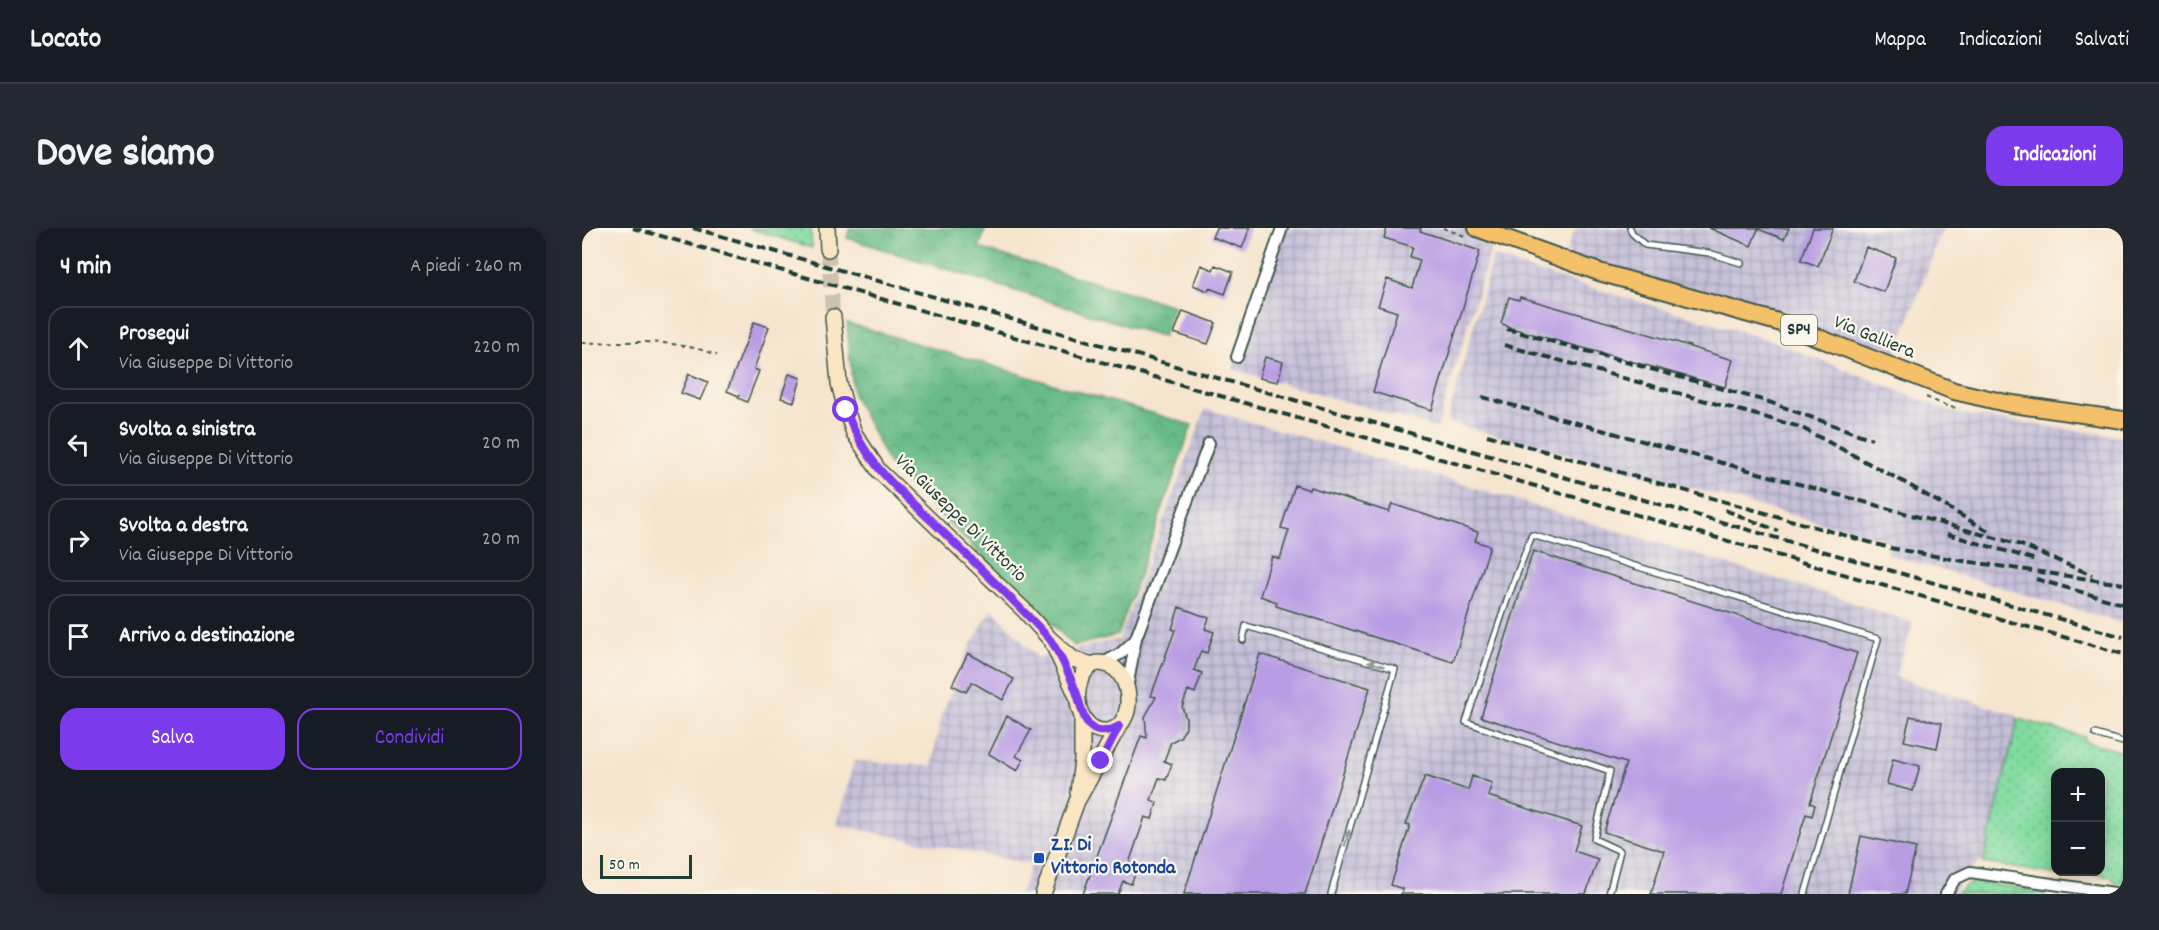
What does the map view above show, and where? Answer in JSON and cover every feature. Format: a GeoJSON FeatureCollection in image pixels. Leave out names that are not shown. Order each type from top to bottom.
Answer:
{"type":"FeatureCollection","features":[{"type":"Feature","properties":{"kind":"main road","name":"Via Galliera"},"geometry":{"type":"LineString","coordinates":[[1474,233],[1599,272],[1778,322],[1954,392],[2006,403],[2123,420]]}},
{"type":"Feature","properties":{"kind":"street"},"geometry":{"type":"LineString","coordinates":[[827,228],[828,249]]}},
{"type":"Feature","properties":{"kind":"street"},"geometry":{"type":"LineString","coordinates":[[1237,357],[1282,228]]}},
{"type":"Feature","properties":{"kind":"street","name":"Via Giuseppe Di Vittorio"},"geometry":{"type":"LineString","coordinates":[[833,317],[839,383],[846,410],[854,433],[879,471],[1015,602],[1050,639],[1073,659],[1117,669],[1127,690]]}},
{"type":"Feature","properties":{"kind":"street","name":"Via Giuseppe Di Vittorio"},"geometry":{"type":"LineString","coordinates":[[1043,894],[1077,801],[1125,716],[1136,638],[1209,443]]}},
{"type":"Feature","properties":{"kind":"street","name":"Via Giuseppe Di Vittorio"},"geometry":{"type":"LineString","coordinates":[[1078,697],[1080,676],[1097,664],[1119,654],[1136,638]]}},
{"type":"Feature","properties":{"kind":"street","name":"Via Giuseppe Di Vittorio"},"geometry":{"type":"LineString","coordinates":[[1050,639],[1078,697],[1082,715],[1082,760],[1077,801]]}},
{"type":"Feature","properties":{"kind":"street"},"geometry":{"type":"LineString","coordinates":[[1082,715],[1091,727],[1100,731],[1111,730],[1119,726]]}},
{"type":"Feature","properties":{"kind":"street"},"geometry":{"type":"LineString","coordinates":[[1946,894],[1955,879],[1970,872],[2121,894]]}},
{"type":"Feature","properties":{"kind":"lane"},"geometry":{"type":"LineString","coordinates":[[1630,228],[1632,233],[1646,245],[1709,253],[1741,263]]}},
{"type":"Feature","properties":{"kind":"lane"},"geometry":{"type":"LineString","coordinates":[[1609,894],[1620,851],[1594,839],[1610,771],[1466,722],[1508,597],[1532,535],[1878,639],[1805,894]]}},
{"type":"Feature","properties":{"kind":"lane"},"geometry":{"type":"LineString","coordinates":[[1243,640],[1246,626],[1395,669],[1331,894]]}},
{"type":"Feature","properties":{"kind":"lane"},"geometry":{"type":"LineString","coordinates":[[2095,734],[2123,742]]}},
{"type":"Feature","properties":{"kind":"path"},"geometry":{"type":"LineString","coordinates":[[1443,228],[1474,233]]}},
{"type":"Feature","properties":{"kind":"path"},"geometry":{"type":"LineString","coordinates":[[582,343],[666,342],[693,346],[717,355]]}},
{"type":"Feature","properties":{"kind":"path"},"geometry":{"type":"LineString","coordinates":[[1916,393],[1949,407],[1961,408]]}},
{"type":"Feature","properties":{"kind":"shaded area"},"geometry":{"type":"Polygon","coordinates":[[[1282,228],[1497,228],[1437,428],[1233,369],[1282,228]]]}},
{"type":"Feature","properties":{"kind":"shaded area"},"geometry":{"type":"Polygon","coordinates":[[[1576,228],[1943,228],[1897,351],[1878,357],[1565,254],[1576,228]]]}},
{"type":"Feature","properties":{"kind":"shaded area"},"geometry":{"type":"Polygon","coordinates":[[[1493,256],[1535,271],[1773,341],[1954,413],[2123,437],[2123,623],[1887,554],[1891,542],[1447,422],[1493,256]]]}},
{"type":"Feature","properties":{"kind":"shaded area"},"geometry":{"type":"Polygon","coordinates":[[[1205,409],[1366,455],[1827,594],[1913,623],[1895,677],[2018,716],[1988,853],[1958,883],[1953,894],[1020,894],[1031,864],[837,825],[854,761],[932,766],[940,719],[970,646],[992,609],[1038,658],[1119,639],[1205,409]]]}},
{"type":"Feature","properties":{"kind":"green space"},"geometry":{"type":"Polygon","coordinates":[[[749,228],[811,228],[812,248],[749,228]]]}},
{"type":"Feature","properties":{"kind":"green space"},"geometry":{"type":"Polygon","coordinates":[[[850,228],[986,228],[979,248],[1174,306],[1163,337],[847,238],[850,228]]]}},
{"type":"Feature","properties":{"kind":"green space"},"geometry":{"type":"Polygon","coordinates":[[[847,323],[1192,425],[1118,635],[1074,646],[889,464],[853,394],[847,323]]]}},
{"type":"Feature","properties":{"kind":"green space"},"geometry":{"type":"Polygon","coordinates":[[[2018,719],[2085,737],[2084,741],[2123,752],[2123,884],[2104,876],[2105,768],[2051,768],[2051,874],[1983,863],[2018,719]]]}},
{"type":"Feature","properties":{"kind":"green space"},"geometry":{"type":"Polygon","coordinates":[[[1977,882],[2046,894],[1955,894],[1968,884],[1977,882]]]}},
{"type":"Feature","properties":{"kind":"building"},"geometry":{"type":"Polygon","coordinates":[[[1216,228],[1250,228],[1242,248],[1212,237],[1216,228]]]}},
{"type":"Feature","properties":{"kind":"building"},"geometry":{"type":"Polygon","coordinates":[[[1387,228],[1421,228],[1420,231],[1480,251],[1432,410],[1373,392],[1397,312],[1378,306],[1387,279],[1412,288],[1420,260],[1410,257],[1413,247],[1384,238],[1387,228]]]}},
{"type":"Feature","properties":{"kind":"building"},"geometry":{"type":"Polygon","coordinates":[[[1709,228],[1789,228],[1784,239],[1758,229],[1751,246],[1709,228]]]}},
{"type":"Feature","properties":{"kind":"building"},"geometry":{"type":"Polygon","coordinates":[[[1813,228],[1833,228],[1818,266],[1801,260],[1813,228]]]}},
{"type":"Feature","properties":{"kind":"building"},"geometry":{"type":"Polygon","coordinates":[[[1866,247],[1896,258],[1884,292],[1854,281],[1866,247]]]}},
{"type":"Feature","properties":{"kind":"building"},"geometry":{"type":"Polygon","coordinates":[[[1201,265],[1213,270],[1215,265],[1233,272],[1225,294],[1193,285],[1201,265]]]}},
{"type":"Feature","properties":{"kind":"building"},"geometry":{"type":"Polygon","coordinates":[[[1509,297],[1519,300],[1520,297],[1733,360],[1725,387],[1511,328],[1501,323],[1509,297]]]}},
{"type":"Feature","properties":{"kind":"building"},"geometry":{"type":"Polygon","coordinates":[[[1183,311],[1216,323],[1208,344],[1174,333],[1183,311]]]}},
{"type":"Feature","properties":{"kind":"building"},"geometry":{"type":"Polygon","coordinates":[[[754,322],[769,327],[754,369],[759,371],[747,402],[727,391],[754,322]]]}},
{"type":"Feature","properties":{"kind":"building"},"geometry":{"type":"Polygon","coordinates":[[[1265,357],[1283,362],[1278,382],[1259,378],[1265,357]]]}},
{"type":"Feature","properties":{"kind":"building"},"geometry":{"type":"Polygon","coordinates":[[[689,374],[708,382],[700,400],[681,393],[689,374]]]}},
{"type":"Feature","properties":{"kind":"building"},"geometry":{"type":"Polygon","coordinates":[[[789,374],[801,378],[794,402],[781,398],[789,374]]]}},
{"type":"Feature","properties":{"kind":"building"},"geometry":{"type":"Polygon","coordinates":[[[1295,485],[1309,490],[1310,487],[1389,512],[1392,504],[1478,532],[1475,541],[1490,546],[1453,662],[1276,606],[1277,602],[1260,596],[1272,556],[1280,559],[1289,530],[1281,528],[1295,485]]]}},
{"type":"Feature","properties":{"kind":"building"},"geometry":{"type":"Polygon","coordinates":[[[1533,551],[1857,653],[1810,803],[1815,805],[1812,816],[1806,814],[1781,894],[1651,894],[1664,851],[1604,832],[1626,763],[1481,717],[1533,551]]]}},
{"type":"Feature","properties":{"kind":"building"},"geometry":{"type":"Polygon","coordinates":[[[1179,607],[1209,618],[1205,629],[1214,632],[1207,653],[1201,651],[1194,670],[1202,673],[1195,693],[1188,690],[1182,707],[1186,718],[1186,728],[1180,737],[1171,742],[1164,761],[1172,764],[1166,780],[1159,778],[1151,800],[1157,803],[1152,819],[1145,817],[1127,869],[1136,872],[1131,884],[1123,881],[1118,894],[1083,894],[1141,736],[1147,738],[1145,717],[1156,697],[1151,696],[1175,630],[1172,629],[1179,607]]]}},
{"type":"Feature","properties":{"kind":"building"},"geometry":{"type":"Polygon","coordinates":[[[968,653],[1014,679],[1003,700],[972,682],[966,692],[952,685],[968,653]]]}},
{"type":"Feature","properties":{"kind":"building"},"geometry":{"type":"Polygon","coordinates":[[[1260,654],[1370,688],[1305,894],[1184,894],[1260,654]]]}},
{"type":"Feature","properties":{"kind":"building"},"geometry":{"type":"Polygon","coordinates":[[[1007,716],[1031,730],[1016,756],[1023,760],[1017,771],[989,754],[1007,716]]]}},
{"type":"Feature","properties":{"kind":"building"},"geometry":{"type":"Polygon","coordinates":[[[1910,716],[1942,723],[1937,748],[1904,741],[1910,716]]]}},
{"type":"Feature","properties":{"kind":"building"},"geometry":{"type":"Polygon","coordinates":[[[1893,759],[1920,766],[1913,791],[1887,784],[1893,759]]]}},
{"type":"Feature","properties":{"kind":"building"},"geometry":{"type":"Polygon","coordinates":[[[1425,776],[1468,790],[1472,776],[1492,783],[1488,796],[1582,826],[1574,851],[1598,859],[1586,894],[1401,894],[1403,889],[1391,885],[1410,825],[1406,824],[1425,776]]]}},
{"type":"Feature","properties":{"kind":"building"},"geometry":{"type":"Polygon","coordinates":[[[1861,836],[1916,848],[1905,894],[1848,894],[1861,836]]]}},
{"type":"Feature","properties":{"kind":"tunnel"},"geometry":{"type":"LineString","coordinates":[[828,249],[833,317]]}},
{"type":"Feature","properties":{"kind":"railway"},"geometry":{"type":"LineString","coordinates":[[633,228],[2123,654]]}},
{"type":"Feature","properties":{"kind":"railway"},"geometry":{"type":"LineString","coordinates":[[693,228],[2123,637]]}},
{"type":"Feature","properties":{"kind":"railway"},"geometry":{"type":"LineString","coordinates":[[1507,329],[1766,401],[1872,439]]}},
{"type":"Feature","properties":{"kind":"railway"},"geometry":{"type":"LineString","coordinates":[[1504,345],[1800,427],[1902,481],[1988,531]]}},
{"type":"Feature","properties":{"kind":"railway"},"geometry":{"type":"LineString","coordinates":[[1482,397],[2021,545],[2092,575]]}},
{"type":"Feature","properties":{"kind":"railway"},"geometry":{"type":"LineString","coordinates":[[1487,435],[1890,548],[2123,584]]}},
{"type":"Feature","properties":{"kind":"railway"},"geometry":{"type":"LineString","coordinates":[[1725,510],[1778,531]]}},
{"type":"Feature","properties":{"kind":"railway"},"geometry":{"type":"LineString","coordinates":[[1947,534],[2036,560]]}},
{"type":"Feature","properties":{"kind":"railway"},"geometry":{"type":"LineString","coordinates":[[2036,579],[2123,604]]}},
{"type":"Feature","properties":{"kind":"place","name":"Z.I. Di Vittorio Rotonda"},"geometry":{"type":"Point","coordinates":[1039,858]}},
{"type":"Feature","properties":{"kind":"route"},"geometry":{"type":"LineString","coordinates":[[846,410],[854,433],[879,471],[1024,610],[1050,639],[1078,697],[1082,715],[1087,723],[1100,731],[1111,730],[1119,726],[1101,761]]}}]}
